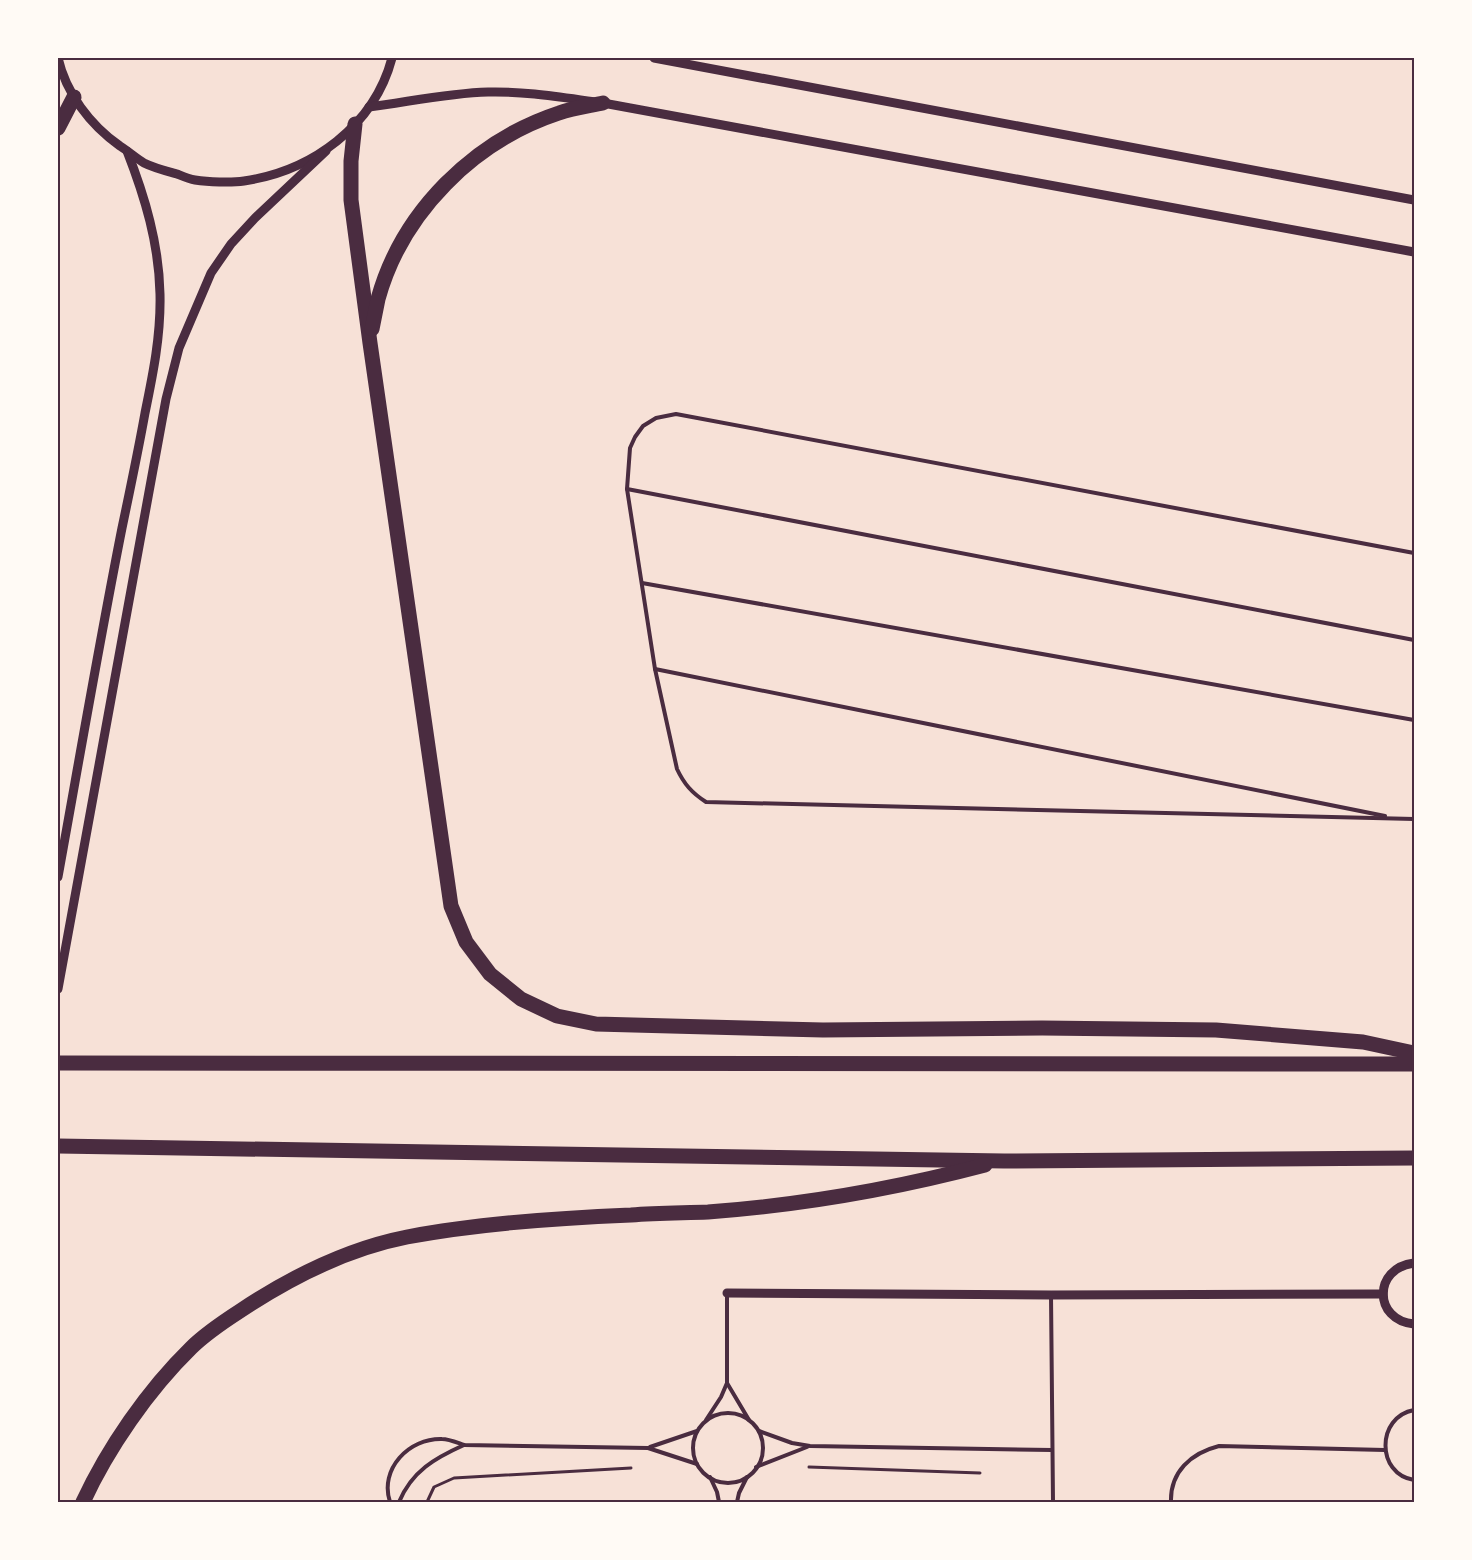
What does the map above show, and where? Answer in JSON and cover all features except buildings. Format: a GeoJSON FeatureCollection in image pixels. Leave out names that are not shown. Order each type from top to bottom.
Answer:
{"type":"FeatureCollection","features":[{"type":"Feature","properties":{"kind":"highway"},"geometry":{"type":"LineString","coordinates":[[58,128],[74,97]]}},
{"type":"Feature","properties":{"kind":"highway"},"geometry":{"type":"LineString","coordinates":[[370,342],[378,298],[394,257],[417,218],[446,183],[479,154],[518,130],[560,113],[603,103]]}},
{"type":"Feature","properties":{"kind":"highway"},"geometry":{"type":"LineString","coordinates":[[355,124],[351,161],[351,200],[451,906],[466,942],[490,974],[521,999],[557,1016],[596,1024],[823,1030],[1042,1028],[1216,1030],[1363,1042],[1414,1053]]}},
{"type":"Feature","properties":{"kind":"highway"},"geometry":{"type":"LineString","coordinates":[[58,1063],[1414,1064]]}},
{"type":"Feature","properties":{"kind":"highway"},"geometry":{"type":"LineString","coordinates":[[58,1146],[1004,1161],[1414,1158]]}},
{"type":"Feature","properties":{"kind":"highway"},"geometry":{"type":"LineString","coordinates":[[82,1502],[110,1452],[135,1416],[162,1380],[192,1347],[228,1318],[266,1293],[308,1270],[352,1252],[406,1237],[476,1227],[592,1217],[705,1212],[803,1202],[938,1178],[1004,1161]]}},
{"type":"Feature","properties":{"kind":"street"},"geometry":{"type":"LineString","coordinates":[[58,989],[166,399],[179,348],[211,273],[231,244],[254,218],[355,124],[369,107],[388,72],[392,58]]}},
{"type":"Feature","properties":{"kind":"street"},"geometry":{"type":"LineString","coordinates":[[654,58],[1414,200]]}},
{"type":"Feature","properties":{"kind":"street"},"geometry":{"type":"LineString","coordinates":[[58,63],[74,97],[88,117],[105,135],[145,164],[193,180],[243,182],[292,169],[326,151]]}},
{"type":"Feature","properties":{"kind":"street"},"geometry":{"type":"LineString","coordinates":[[369,107],[439,96],[487,92],[531,94],[603,103],[1414,252]]}},
{"type":"Feature","properties":{"kind":"street"},"geometry":{"type":"LineString","coordinates":[[58,877],[120,539],[156,360],[159,335],[160,294],[158,260],[141,186],[127,151]]}},
{"type":"Feature","properties":{"kind":"street"},"geometry":{"type":"LineString","coordinates":[[1414,1263],[1404,1264],[1396,1269],[1384,1284],[1383,1294],[1385,1304],[1397,1319],[1414,1324]]}},
{"type":"Feature","properties":{"kind":"street"},"geometry":{"type":"LineString","coordinates":[[727,1293],[1051,1295],[1383,1294]]}},
{"type":"Feature","properties":{"kind":"lane"},"geometry":{"type":"LineString","coordinates":[[1414,553],[676,414],[656,418],[643,426],[630,448],[628,489],[654,669],[677,769],[684,782],[694,794],[706,802],[1414,819]]}},
{"type":"Feature","properties":{"kind":"lane"},"geometry":{"type":"LineString","coordinates":[[628,489],[1414,640]]}},
{"type":"Feature","properties":{"kind":"lane"},"geometry":{"type":"LineString","coordinates":[[642,583],[1414,720]]}},
{"type":"Feature","properties":{"kind":"lane"},"geometry":{"type":"LineString","coordinates":[[654,669],[1397,818]]}},
{"type":"Feature","properties":{"kind":"lane"},"geometry":{"type":"LineString","coordinates":[[727,1293],[727,1383],[721,1397],[697,1431],[693,1447],[697,1464],[702,1472],[718,1481],[738,1481],[756,1468],[810,1446]]}},
{"type":"Feature","properties":{"kind":"lane"},"geometry":{"type":"LineString","coordinates":[[1051,1295],[1052,1502]]}},
{"type":"Feature","properties":{"kind":"lane"},"geometry":{"type":"LineString","coordinates":[[727,1383],[758,1431],[762,1443],[761,1455],[756,1468]]}},
{"type":"Feature","properties":{"kind":"lane"},"geometry":{"type":"LineString","coordinates":[[1414,1410],[1398,1416],[1390,1426],[1386,1437],[1385,1450],[1390,1463],[1398,1472],[1414,1480]]}},
{"type":"Feature","properties":{"kind":"lane"},"geometry":{"type":"LineString","coordinates":[[705,1422],[715,1415],[728,1413],[740,1415],[751,1422]]}},
{"type":"Feature","properties":{"kind":"lane"},"geometry":{"type":"LineString","coordinates":[[648,1448],[697,1431]]}},
{"type":"Feature","properties":{"kind":"lane"},"geometry":{"type":"LineString","coordinates":[[758,1431],[792,1443],[810,1446],[1052,1450]]}},
{"type":"Feature","properties":{"kind":"lane"},"geometry":{"type":"LineString","coordinates":[[390,1502],[387,1494],[390,1471],[402,1453],[421,1442],[443,1438],[464,1445],[648,1448],[697,1464]]}},
{"type":"Feature","properties":{"kind":"lane"},"geometry":{"type":"LineString","coordinates":[[399,1502],[404,1491],[420,1471],[441,1455],[464,1445]]}},
{"type":"Feature","properties":{"kind":"lane"},"geometry":{"type":"LineString","coordinates":[[1171,1502],[1170,1491],[1175,1478],[1183,1466],[1193,1456],[1219,1446],[1385,1450]]}},
{"type":"Feature","properties":{"kind":"lane"},"geometry":{"type":"LineString","coordinates":[[737,1502],[747,1476]]}},
{"type":"Feature","properties":{"kind":"lane"},"geometry":{"type":"LineString","coordinates":[[710,1477],[717,1492],[719,1502]]}},
{"type":"Feature","properties":{"kind":"path"},"geometry":{"type":"LineString","coordinates":[[806,1467],[980,1473]]}},
{"type":"Feature","properties":{"kind":"path"},"geometry":{"type":"LineString","coordinates":[[427,1502],[434,1487],[454,1478],[632,1468]]}}]}
